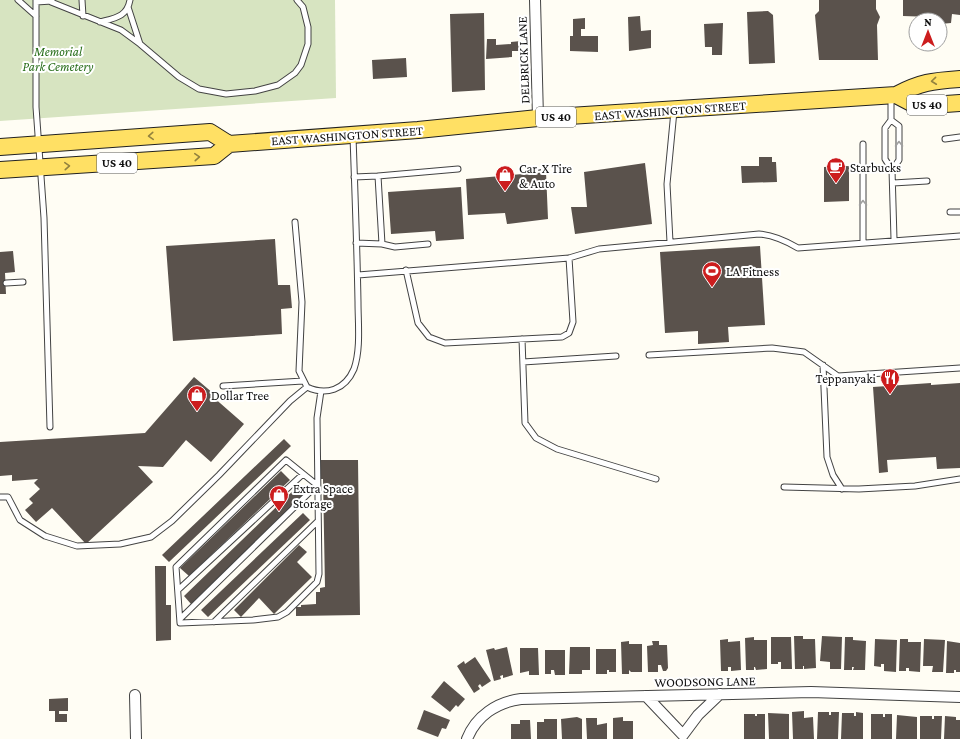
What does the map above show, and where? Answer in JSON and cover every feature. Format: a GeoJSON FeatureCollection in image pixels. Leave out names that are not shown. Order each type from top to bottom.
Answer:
{"type":"FeatureCollection","features":[{"type":"Feature","properties":{"kind":"main road","name":"EAST WASHINGTON STREET"},"geometry":{"type":"LineString","coordinates":[[229,144],[353,135],[538,118],[893,95],[928,81],[960,79]]}},
{"type":"Feature","properties":{"kind":"main road","name":"US 40"},"geometry":{"type":"LineString","coordinates":[[893,95],[917,106],[960,103]]}},
{"type":"Feature","properties":{"kind":"main road","name":"US 40"},"geometry":{"type":"LineString","coordinates":[[0,146],[210,132],[229,144],[214,156],[0,170]]}},
{"type":"Feature","properties":{"kind":"street","name":"DELBRICK LANE"},"geometry":{"type":"LineString","coordinates":[[535,0],[538,118]]}},
{"type":"Feature","properties":{"kind":"street","name":"WOODSONG LANE"},"geometry":{"type":"LineString","coordinates":[[467,739],[473,727],[482,717],[496,706],[511,700],[811,692],[960,696]]}},
{"type":"Feature","properties":{"kind":"street"},"geometry":{"type":"LineString","coordinates":[[646,696],[683,737],[698,715],[720,694]]}},
{"type":"Feature","properties":{"kind":"street"},"geometry":{"type":"LineString","coordinates":[[135,695],[136,739]]}},
{"type":"Feature","properties":{"kind":"lane"},"geometry":{"type":"LineString","coordinates":[[18,0],[36,16]]}},
{"type":"Feature","properties":{"kind":"lane"},"geometry":{"type":"LineString","coordinates":[[82,0],[83,16]]}},
{"type":"Feature","properties":{"kind":"lane"},"geometry":{"type":"LineString","coordinates":[[99,22],[117,18],[124,14],[130,0]]}},
{"type":"Feature","properties":{"kind":"lane"},"geometry":{"type":"LineString","coordinates":[[50,427],[44,218],[36,106],[36,1],[52,1],[83,16],[121,30],[179,77],[199,89],[226,94],[255,91],[278,85],[295,73],[301,65],[308,44],[308,26],[303,7],[297,0]]}},
{"type":"Feature","properties":{"kind":"lane"},"geometry":{"type":"LineString","coordinates":[[128,7],[140,44]]}},
{"type":"Feature","properties":{"kind":"lane"},"geometry":{"type":"LineString","coordinates":[[893,95],[891,120],[885,128],[885,160],[892,170],[894,240]]}},
{"type":"Feature","properties":{"kind":"lane"},"geometry":{"type":"LineString","coordinates":[[670,242],[667,184],[675,109]]}},
{"type":"Feature","properties":{"kind":"lane"},"geometry":{"type":"LineString","coordinates":[[891,120],[899,126],[899,160],[892,170]]}},
{"type":"Feature","properties":{"kind":"lane"},"geometry":{"type":"LineString","coordinates":[[295,222],[302,302],[299,371],[307,387],[321,392],[331,391],[348,379],[357,359],[358,275],[353,135]]}},
{"type":"Feature","properties":{"kind":"lane"},"geometry":{"type":"LineString","coordinates":[[945,139],[960,137]]}},
{"type":"Feature","properties":{"kind":"lane"},"geometry":{"type":"LineString","coordinates":[[863,144],[863,242]]}},
{"type":"Feature","properties":{"kind":"lane"},"geometry":{"type":"LineString","coordinates":[[354,178],[458,169]]}},
{"type":"Feature","properties":{"kind":"lane"},"geometry":{"type":"LineString","coordinates":[[378,176],[382,244]]}},
{"type":"Feature","properties":{"kind":"lane"},"geometry":{"type":"LineString","coordinates":[[893,183],[927,181]]}},
{"type":"Feature","properties":{"kind":"lane"},"geometry":{"type":"LineString","coordinates":[[950,212],[960,212]]}},
{"type":"Feature","properties":{"kind":"lane"},"geometry":{"type":"LineString","coordinates":[[358,275],[569,258],[599,250],[759,234],[767,234],[784,240],[798,248],[960,236]]}},
{"type":"Feature","properties":{"kind":"lane"},"geometry":{"type":"LineString","coordinates":[[356,242],[382,244],[396,247],[428,244]]}},
{"type":"Feature","properties":{"kind":"lane"},"geometry":{"type":"LineString","coordinates":[[406,270],[418,322],[429,337],[445,343],[562,337],[569,333],[573,322],[569,258]]}},
{"type":"Feature","properties":{"kind":"lane"},"geometry":{"type":"LineString","coordinates":[[6,284],[22,282]]}},
{"type":"Feature","properties":{"kind":"lane"},"geometry":{"type":"LineString","coordinates":[[522,339],[525,423],[536,438],[557,449],[656,479]]}},
{"type":"Feature","properties":{"kind":"lane"},"geometry":{"type":"LineString","coordinates":[[648,355],[772,348],[804,352],[838,376],[960,368]]}},
{"type":"Feature","properties":{"kind":"lane"},"geometry":{"type":"LineString","coordinates":[[523,362],[616,356]]}},
{"type":"Feature","properties":{"kind":"lane"},"geometry":{"type":"LineString","coordinates":[[823,365],[827,456],[833,475],[842,489]]}},
{"type":"Feature","properties":{"kind":"lane"},"geometry":{"type":"LineString","coordinates":[[223,386],[303,381]]}},
{"type":"Feature","properties":{"kind":"lane"},"geometry":{"type":"LineString","coordinates":[[0,497],[8,497],[20,520],[45,536],[77,546],[120,544],[151,537],[172,521],[220,475],[290,401],[307,387]]}},
{"type":"Feature","properties":{"kind":"lane"},"geometry":{"type":"LineString","coordinates":[[317,485],[286,460],[176,567],[180,623],[253,620],[278,617],[287,612],[317,582],[319,574],[317,418],[321,392]]}},
{"type":"Feature","properties":{"kind":"lane"},"geometry":{"type":"LineString","coordinates":[[178,590],[304,474]]}},
{"type":"Feature","properties":{"kind":"lane"},"geometry":{"type":"LineString","coordinates":[[784,487],[842,489],[915,486],[960,479]]}},
{"type":"Feature","properties":{"kind":"lane"},"geometry":{"type":"LineString","coordinates":[[180,619],[317,485]]}},
{"type":"Feature","properties":{"kind":"lane"},"geometry":{"type":"LineString","coordinates":[[214,622],[318,521]]}},
{"type":"Feature","properties":{"kind":"green space","name":"Memorial Park Cemetery"},"geometry":{"type":"Polygon","coordinates":[[[0,0],[335,0],[336,98],[0,121],[0,0]]]}},
{"type":"Feature","properties":{"kind":"building"},"geometry":{"type":"Polygon","coordinates":[[[819,0],[876,0],[876,9],[880,17],[877,25],[878,60],[819,60],[815,15],[819,11],[819,0]]]}},
{"type":"Feature","properties":{"kind":"building"},"geometry":{"type":"Polygon","coordinates":[[[903,0],[960,0],[960,15],[952,14],[951,23],[948,23],[948,12],[908,12],[908,16],[903,16],[903,0]]]}},
{"type":"Feature","properties":{"kind":"building"},"geometry":{"type":"Polygon","coordinates":[[[768,11],[773,15],[775,63],[749,64],[747,12],[768,11]]]}},
{"type":"Feature","properties":{"kind":"building"},"geometry":{"type":"Polygon","coordinates":[[[484,13],[485,90],[452,92],[450,14],[484,13]]]}},
{"type":"Feature","properties":{"kind":"building"},"geometry":{"type":"Polygon","coordinates":[[[640,16],[641,31],[651,30],[651,48],[629,51],[628,17],[640,16]]]}},
{"type":"Feature","properties":{"kind":"building"},"geometry":{"type":"Polygon","coordinates":[[[585,18],[585,29],[581,29],[581,36],[598,36],[598,52],[570,51],[570,36],[573,36],[573,19],[585,18]]]}},
{"type":"Feature","properties":{"kind":"building"},"geometry":{"type":"Polygon","coordinates":[[[723,23],[722,55],[712,55],[712,47],[705,47],[704,24],[723,23]]]}},
{"type":"Feature","properties":{"kind":"building"},"geometry":{"type":"Polygon","coordinates":[[[487,39],[496,39],[496,45],[511,44],[511,42],[521,41],[521,51],[512,51],[512,57],[486,59],[487,39]]]}},
{"type":"Feature","properties":{"kind":"building"},"geometry":{"type":"Polygon","coordinates":[[[406,58],[407,77],[373,79],[372,60],[406,58]]]}},
{"type":"Feature","properties":{"kind":"building"},"geometry":{"type":"Polygon","coordinates":[[[759,157],[772,157],[772,162],[776,162],[777,182],[742,183],[741,166],[759,166],[759,157]]]}},
{"type":"Feature","properties":{"kind":"building"},"geometry":{"type":"Polygon","coordinates":[[[645,163],[652,224],[575,234],[571,207],[587,207],[584,172],[645,163]]]}},
{"type":"Feature","properties":{"kind":"building","name":"Starbucks"},"geometry":{"type":"Polygon","coordinates":[[[849,166],[849,201],[824,202],[824,167],[849,166]]]}},
{"type":"Feature","properties":{"kind":"building"},"geometry":{"type":"Polygon","coordinates":[[[546,172],[548,219],[507,224],[505,213],[468,215],[466,179],[546,172]]]}},
{"type":"Feature","properties":{"kind":"building"},"geometry":{"type":"Polygon","coordinates":[[[461,187],[464,239],[436,241],[435,231],[391,234],[388,192],[461,187]]]}},
{"type":"Feature","properties":{"kind":"building"},"geometry":{"type":"Polygon","coordinates":[[[275,239],[278,285],[290,285],[292,308],[281,309],[282,334],[173,341],[166,246],[275,239]]]}},
{"type":"Feature","properties":{"kind":"building","name":"LA Fitness"},"geometry":{"type":"Polygon","coordinates":[[[760,246],[765,325],[728,327],[729,342],[698,344],[698,331],[665,333],[660,252],[760,246]]]}},
{"type":"Feature","properties":{"kind":"building"},"geometry":{"type":"Polygon","coordinates":[[[13,251],[15,272],[5,273],[6,294],[0,294],[0,252],[13,251]]]}},
{"type":"Feature","properties":{"kind":"building"},"geometry":{"type":"Polygon","coordinates":[[[194,377],[214,394],[212,396],[244,424],[211,462],[186,440],[163,467],[138,466],[153,482],[86,544],[52,508],[36,522],[25,510],[33,503],[29,499],[40,489],[34,483],[38,479],[12,481],[12,475],[0,476],[0,442],[145,433],[194,377]]]}},
{"type":"Feature","properties":{"kind":"building"},"geometry":{"type":"Polygon","coordinates":[[[931,383],[931,385],[960,383],[960,468],[937,469],[936,457],[887,460],[888,472],[879,473],[873,387],[931,383]]]}},
{"type":"Feature","properties":{"kind":"building"},"geometry":{"type":"Polygon","coordinates":[[[284,439],[291,446],[169,562],[162,555],[284,439]]]}},
{"type":"Feature","properties":{"kind":"building"},"geometry":{"type":"Polygon","coordinates":[[[319,460],[358,460],[360,615],[296,616],[296,607],[301,607],[301,605],[316,604],[316,592],[320,592],[320,588],[325,587],[323,479],[319,479],[319,460]]]}},
{"type":"Feature","properties":{"kind":"building"},"geometry":{"type":"Polygon","coordinates":[[[281,471],[290,480],[189,576],[180,568],[281,471]]]}},
{"type":"Feature","properties":{"kind":"building"},"geometry":{"type":"Polygon","coordinates":[[[299,485],[306,493],[191,604],[184,596],[299,485]]]}},
{"type":"Feature","properties":{"kind":"building"},"geometry":{"type":"Polygon","coordinates":[[[303,513],[310,520],[208,617],[201,610],[303,513]]]}},
{"type":"Feature","properties":{"kind":"building"},"geometry":{"type":"Polygon","coordinates":[[[299,545],[307,552],[297,562],[312,577],[274,614],[259,598],[241,617],[234,610],[299,545]]]}},
{"type":"Feature","properties":{"kind":"building"},"geometry":{"type":"Polygon","coordinates":[[[155,566],[166,566],[166,605],[171,605],[171,640],[156,641],[155,566]]]}},
{"type":"Feature","properties":{"kind":"building"},"geometry":{"type":"Polygon","coordinates":[[[794,636],[803,636],[803,639],[815,639],[816,668],[804,669],[803,666],[803,669],[795,669],[794,636]]]}},
{"type":"Feature","properties":{"kind":"building"},"geometry":{"type":"Polygon","coordinates":[[[822,636],[842,637],[841,669],[830,669],[830,662],[820,661],[822,636]]]}},
{"type":"Feature","properties":{"kind":"building"},"geometry":{"type":"Polygon","coordinates":[[[754,637],[754,640],[767,640],[767,669],[756,670],[754,667],[754,670],[746,670],[745,638],[754,637]]]}},
{"type":"Feature","properties":{"kind":"building"},"geometry":{"type":"Polygon","coordinates":[[[771,637],[791,637],[792,669],[781,669],[781,662],[778,662],[778,664],[771,664],[771,637]]]}},
{"type":"Feature","properties":{"kind":"building"},"geometry":{"type":"Polygon","coordinates":[[[845,637],[853,637],[853,640],[866,641],[865,670],[853,670],[854,667],[852,667],[852,670],[844,670],[845,637]]]}},
{"type":"Feature","properties":{"kind":"building"},"geometry":{"type":"Polygon","coordinates":[[[728,639],[728,642],[740,641],[741,670],[731,671],[731,667],[728,667],[728,671],[721,671],[720,640],[728,639]]]}},
{"type":"Feature","properties":{"kind":"building"},"geometry":{"type":"Polygon","coordinates":[[[875,639],[897,640],[896,672],[884,671],[884,664],[881,664],[881,667],[874,666],[875,639]]]}},
{"type":"Feature","properties":{"kind":"building"},"geometry":{"type":"Polygon","coordinates":[[[900,639],[908,639],[908,642],[921,642],[920,672],[909,671],[909,668],[906,668],[906,671],[899,671],[900,639]]]}},
{"type":"Feature","properties":{"kind":"building"},"geometry":{"type":"Polygon","coordinates":[[[924,639],[945,640],[943,672],[932,672],[933,666],[923,666],[924,639]]]}},
{"type":"Feature","properties":{"kind":"building"},"geometry":{"type":"Polygon","coordinates":[[[629,641],[629,644],[642,644],[642,672],[631,672],[629,670],[629,674],[622,674],[621,642],[629,641]]]}},
{"type":"Feature","properties":{"kind":"building"},"geometry":{"type":"Polygon","coordinates":[[[652,641],[659,641],[659,645],[667,645],[668,668],[666,671],[663,671],[661,665],[658,665],[658,672],[648,672],[647,646],[653,645],[652,641]]]}},
{"type":"Feature","properties":{"kind":"building"},"geometry":{"type":"Polygon","coordinates":[[[947,641],[960,643],[960,672],[956,672],[956,670],[954,670],[954,673],[946,673],[947,641]]]}},
{"type":"Feature","properties":{"kind":"building"},"geometry":{"type":"Polygon","coordinates":[[[507,647],[513,675],[503,678],[503,675],[500,676],[501,679],[494,681],[486,650],[494,648],[495,650],[507,647]]]}},
{"type":"Feature","properties":{"kind":"building"},"geometry":{"type":"Polygon","coordinates":[[[570,647],[590,647],[590,670],[582,670],[582,674],[569,674],[570,647]]]}},
{"type":"Feature","properties":{"kind":"building"},"geometry":{"type":"Polygon","coordinates":[[[520,648],[538,648],[539,675],[529,675],[529,671],[520,673],[520,648]]]}},
{"type":"Feature","properties":{"kind":"building"},"geometry":{"type":"Polygon","coordinates":[[[596,649],[616,649],[616,672],[609,672],[609,670],[607,670],[607,674],[596,674],[596,649]]]}},
{"type":"Feature","properties":{"kind":"building"},"geometry":{"type":"Polygon","coordinates":[[[545,650],[565,650],[565,675],[555,675],[554,670],[551,670],[551,674],[545,674],[545,650]]]}},
{"type":"Feature","properties":{"kind":"building"},"geometry":{"type":"Polygon","coordinates":[[[475,657],[491,681],[482,687],[480,684],[478,686],[480,689],[474,693],[457,666],[464,661],[465,664],[475,657]]]}},
{"type":"Feature","properties":{"kind":"building"},"geometry":{"type":"Polygon","coordinates":[[[444,681],[465,699],[458,707],[456,705],[450,712],[431,697],[444,681]]]}},
{"type":"Feature","properties":{"kind":"building"},"geometry":{"type":"Polygon","coordinates":[[[68,698],[68,711],[59,711],[59,714],[67,714],[67,722],[55,722],[55,711],[49,711],[49,699],[68,698]]]}},
{"type":"Feature","properties":{"kind":"building"},"geometry":{"type":"Polygon","coordinates":[[[424,710],[450,720],[446,729],[442,728],[438,737],[417,729],[424,710]]]}},
{"type":"Feature","properties":{"kind":"building"},"geometry":{"type":"Polygon","coordinates":[[[804,711],[804,718],[813,717],[814,739],[793,739],[792,712],[804,711]]]}},
{"type":"Feature","properties":{"kind":"building"},"geometry":{"type":"Polygon","coordinates":[[[818,712],[829,712],[829,715],[831,715],[831,712],[839,712],[838,739],[817,739],[818,712]]]}},
{"type":"Feature","properties":{"kind":"building"},"geometry":{"type":"Polygon","coordinates":[[[856,712],[863,713],[863,739],[841,739],[842,713],[854,713],[854,716],[856,716],[856,712]]]}},
{"type":"Feature","properties":{"kind":"building"},"geometry":{"type":"Polygon","coordinates":[[[768,713],[789,714],[789,739],[769,739],[768,713]]]}},
{"type":"Feature","properties":{"kind":"building"},"geometry":{"type":"Polygon","coordinates":[[[744,714],[755,714],[755,716],[757,716],[757,714],[765,714],[765,739],[744,739],[744,714]]]}},
{"type":"Feature","properties":{"kind":"building"},"geometry":{"type":"Polygon","coordinates":[[[871,714],[883,714],[883,717],[885,717],[885,714],[892,714],[892,739],[871,739],[871,714]]]}},
{"type":"Feature","properties":{"kind":"building"},"geometry":{"type":"Polygon","coordinates":[[[897,715],[917,717],[917,739],[896,739],[897,715]]]}},
{"type":"Feature","properties":{"kind":"building"},"geometry":{"type":"Polygon","coordinates":[[[920,716],[932,716],[932,719],[934,719],[934,716],[942,716],[941,739],[920,739],[920,716]]]}},
{"type":"Feature","properties":{"kind":"building"},"geometry":{"type":"Polygon","coordinates":[[[945,716],[956,717],[956,720],[960,720],[960,739],[944,739],[945,716]]]}},
{"type":"Feature","properties":{"kind":"building"},"geometry":{"type":"Polygon","coordinates":[[[577,717],[582,719],[582,739],[562,739],[561,719],[577,717]]]}},
{"type":"Feature","properties":{"kind":"building"},"geometry":{"type":"Polygon","coordinates":[[[623,717],[623,721],[633,721],[633,739],[613,739],[613,718],[623,717]]]}},
{"type":"Feature","properties":{"kind":"building"},"geometry":{"type":"Polygon","coordinates":[[[586,718],[597,718],[597,725],[607,723],[607,739],[587,739],[586,718]]]}},
{"type":"Feature","properties":{"kind":"building"},"geometry":{"type":"Polygon","coordinates":[[[544,719],[557,719],[557,739],[537,739],[537,722],[544,722],[544,719]]]}},
{"type":"Feature","properties":{"kind":"building"},"geometry":{"type":"Polygon","coordinates":[[[520,720],[530,720],[531,739],[511,739],[511,724],[520,724],[520,720]]]}},
{"type":"Feature","properties":{"kind":"place","name":"Starbucks"},"geometry":{"type":"Point","coordinates":[836,184]}},
{"type":"Feature","properties":{"kind":"place","name":"Car-X Tire & Auto"},"geometry":{"type":"Point","coordinates":[505,192]}},
{"type":"Feature","properties":{"kind":"place","name":"LA Fitness"},"geometry":{"type":"Point","coordinates":[712,288]}},
{"type":"Feature","properties":{"kind":"place","name":"Teppanyaki"},"geometry":{"type":"Point","coordinates":[890,395]}},
{"type":"Feature","properties":{"kind":"place","name":"Dollar Tree"},"geometry":{"type":"Point","coordinates":[197,412]}},
{"type":"Feature","properties":{"kind":"place","name":"Extra Space Storage"},"geometry":{"type":"Point","coordinates":[279,512]}}]}
